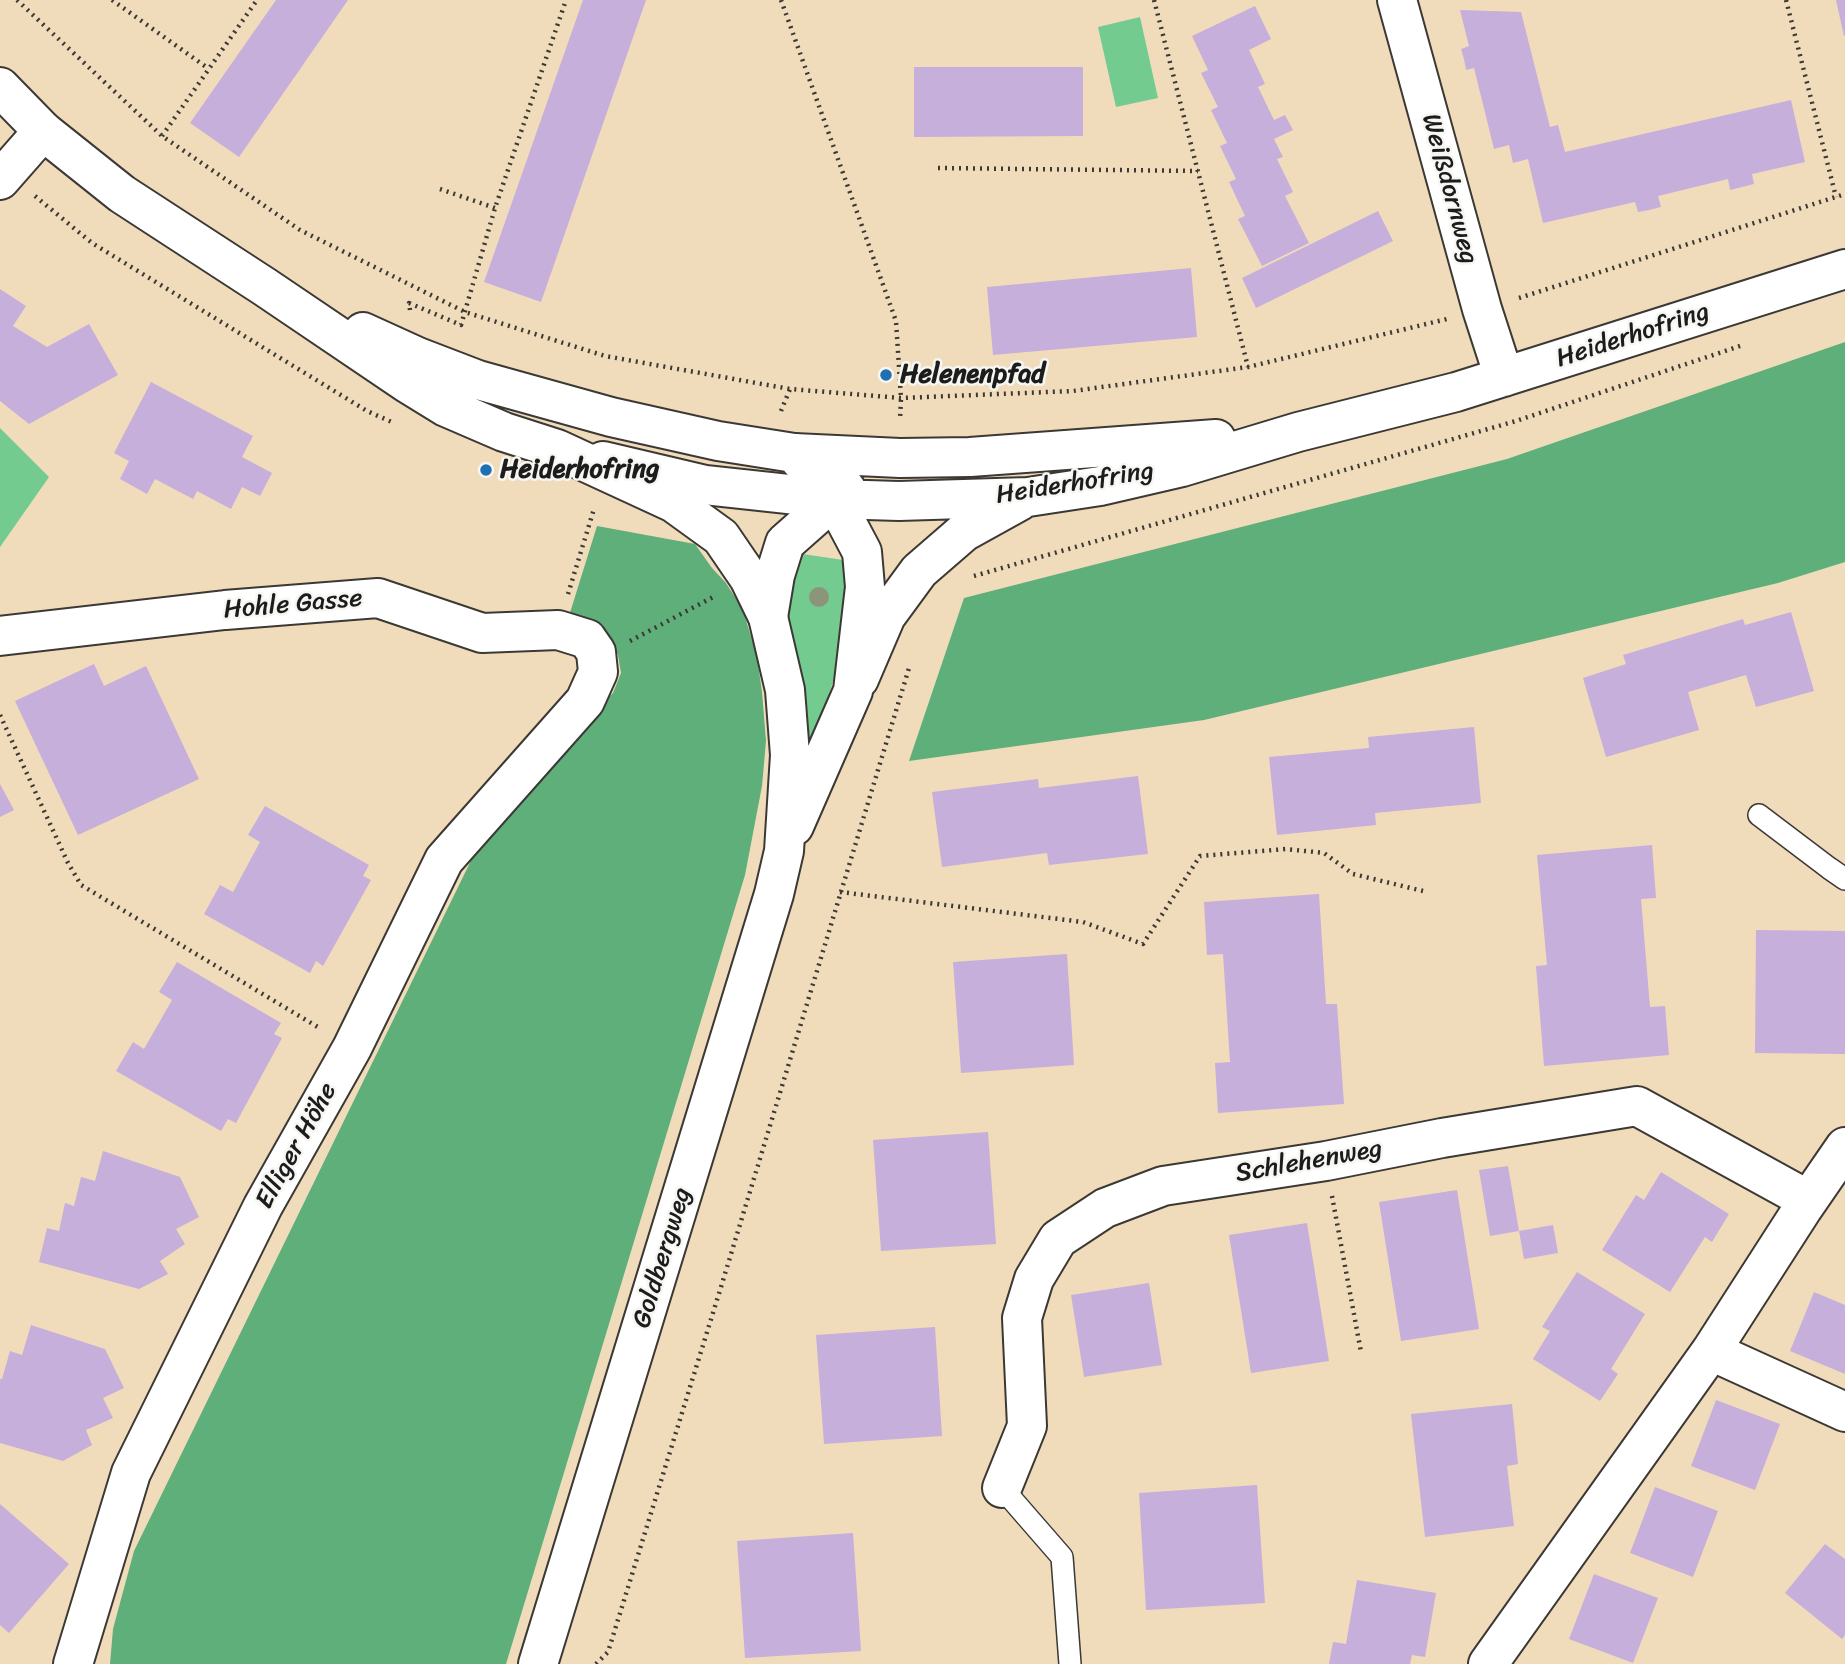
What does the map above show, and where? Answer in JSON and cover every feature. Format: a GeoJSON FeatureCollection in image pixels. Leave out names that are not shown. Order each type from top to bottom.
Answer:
{"type":"FeatureCollection","features":[{"type":"Feature","properties":{"kind":"street","name":"Weißdornweg"},"geometry":{"type":"LineString","coordinates":[[1397,0],[1482,309],[1504,377]]}},
{"type":"Feature","properties":{"kind":"street","name":"Heiderhofring"},"geometry":{"type":"LineString","coordinates":[[0,88],[43,131],[122,194],[446,407],[504,432],[557,449],[705,485],[834,499],[899,502],[1028,497],[1114,483],[1456,392],[1845,268]]}},
{"type":"Feature","properties":{"kind":"street"},"geometry":{"type":"LineString","coordinates":[[0,180],[43,131]]}},
{"type":"Feature","properties":{"kind":"street","name":"Heiderhofring"},"geometry":{"type":"LineString","coordinates":[[265,287],[418,357],[478,380],[611,417],[718,441],[794,453],[970,457],[1298,432]]}},
{"type":"Feature","properties":{"kind":"street","name":"Goldbergweg"},"geometry":{"type":"LineString","coordinates":[[538,1664],[774,894],[784,851],[790,755],[785,690],[768,617],[749,578],[721,537],[674,503],[557,449]]}},
{"type":"Feature","properties":{"kind":"street","name":"Goldbergweg"},"geometry":{"type":"LineString","coordinates":[[794,453],[834,499],[862,552],[864,587],[853,691]]}},
{"type":"Feature","properties":{"kind":"street","name":"Goldbergweg"},"geometry":{"type":"LineString","coordinates":[[768,617],[775,575],[785,543],[882,457]]}},
{"type":"Feature","properties":{"kind":"street","name":"Goldbergweg"},"geometry":{"type":"LineString","coordinates":[[784,851],[886,616],[919,571],[964,532],[1028,497]]}},
{"type":"Feature","properties":{"kind":"street","name":"Hohle Gasse"},"geometry":{"type":"LineString","coordinates":[[0,636],[225,610],[378,598],[482,633],[558,630],[587,639],[597,662]]}},
{"type":"Feature","properties":{"kind":"street","name":"Elliger Höhe"},"geometry":{"type":"LineString","coordinates":[[73,1664],[131,1472],[263,1206],[352,1048],[444,860],[585,701],[597,662]]}},
{"type":"Feature","properties":{"kind":"street","name":"Schlehenweg"},"geometry":{"type":"LineString","coordinates":[[1002,1488],[1027,1426],[1022,1318],[1034,1279],[1058,1238],[1105,1208],[1163,1186],[1326,1161],[1443,1138],[1637,1106],[1808,1200]]}},
{"type":"Feature","properties":{"kind":"street"},"geometry":{"type":"LineString","coordinates":[[1488,1664],[1712,1351],[1845,1147]]}},
{"type":"Feature","properties":{"kind":"street"},"geometry":{"type":"LineString","coordinates":[[1712,1351],[1845,1412]]}},
{"type":"Feature","properties":{"kind":"lane"},"geometry":{"type":"LineString","coordinates":[[1759,814],[1845,879]]}},
{"type":"Feature","properties":{"kind":"lane"},"geometry":{"type":"LineString","coordinates":[[1002,1488],[1062,1557],[1070,1664]]}},
{"type":"Feature","properties":{"kind":"path"},"geometry":{"type":"LineString","coordinates":[[17,0],[162,136],[300,230],[465,312],[605,356],[790,389],[901,398],[1073,391],[1248,367],[1482,309],[1845,194]]}},
{"type":"Feature","properties":{"kind":"path"},"geometry":{"type":"LineString","coordinates":[[112,0],[209,69]]}},
{"type":"Feature","properties":{"kind":"path"},"geometry":{"type":"LineString","coordinates":[[162,136],[257,0]]}},
{"type":"Feature","properties":{"kind":"path"},"geometry":{"type":"LineString","coordinates":[[409,303],[461,325],[495,208],[566,0]]}},
{"type":"Feature","properties":{"kind":"path"},"geometry":{"type":"LineString","coordinates":[[781,0],[896,321],[901,398]]}},
{"type":"Feature","properties":{"kind":"path"},"geometry":{"type":"LineString","coordinates":[[1154,0],[1248,367]]}},
{"type":"Feature","properties":{"kind":"path"},"geometry":{"type":"LineString","coordinates":[[1786,0],[1836,197]]}},
{"type":"Feature","properties":{"kind":"path"},"geometry":{"type":"LineString","coordinates":[[938,168],[1198,171]]}},
{"type":"Feature","properties":{"kind":"path"},"geometry":{"type":"LineString","coordinates":[[440,189],[495,208]]}},
{"type":"Feature","properties":{"kind":"path"},"geometry":{"type":"LineString","coordinates":[[963,581],[1516,421],[1753,342]]}},
{"type":"Feature","properties":{"kind":"path"},"geometry":{"type":"LineString","coordinates":[[575,572],[598,498]]}},
{"type":"Feature","properties":{"kind":"path"},"geometry":{"type":"LineString","coordinates":[[597,662],[618,647],[749,578]]}},
{"type":"Feature","properties":{"kind":"path"},"geometry":{"type":"LineString","coordinates":[[596,1664],[608,1652],[911,661]]}},
{"type":"Feature","properties":{"kind":"path"},"geometry":{"type":"LineString","coordinates":[[0,715],[68,863],[81,885],[352,1048]]}},
{"type":"Feature","properties":{"kind":"path"},"geometry":{"type":"LineString","coordinates":[[840,892],[1083,922],[1143,944],[1200,856],[1286,849],[1324,853],[1353,874],[1423,891]]}},
{"type":"Feature","properties":{"kind":"path"},"geometry":{"type":"LineString","coordinates":[[1326,1161],[1361,1352]]}},
{"type":"Feature","properties":{"kind":"green space"},"geometry":{"type":"Polygon","coordinates":[[[1140,17],[1158,98],[1116,107],[1098,27],[1140,17]]]}},
{"type":"Feature","properties":{"kind":"green space"},"geometry":{"type":"Polygon","coordinates":[[[1845,342],[1845,562],[1778,583],[1204,720],[909,761],[964,598],[1507,459],[1845,342]]]}},
{"type":"Feature","properties":{"kind":"green space"},"geometry":{"type":"Polygon","coordinates":[[[0,428],[49,477],[0,547],[0,428]]]}},
{"type":"Feature","properties":{"kind":"green space"},"geometry":{"type":"Polygon","coordinates":[[[597,526],[695,544],[726,583],[743,610],[757,657],[766,741],[762,786],[745,875],[506,1664],[110,1664],[113,1629],[134,1551],[481,840],[547,757],[613,693],[621,673],[612,641],[606,631],[592,622],[569,616],[597,526]]]}},
{"type":"Feature","properties":{"kind":"green space"},"geometry":{"type":"Polygon","coordinates":[[[796,553],[850,561],[847,635],[804,777],[784,631],[796,553]]]}},
{"type":"Feature","properties":{"kind":"building"},"geometry":{"type":"Polygon","coordinates":[[[276,0],[348,0],[239,157],[190,123],[276,0]]]}},
{"type":"Feature","properties":{"kind":"building"},"geometry":{"type":"Polygon","coordinates":[[[583,0],[646,0],[541,302],[484,282],[583,0]]]}},
{"type":"Feature","properties":{"kind":"building"},"geometry":{"type":"Polygon","coordinates":[[[1836,0],[1845,0],[1845,36],[1844,36],[1836,0]]]}},
{"type":"Feature","properties":{"kind":"building"},"geometry":{"type":"Polygon","coordinates":[[[1255,6],[1271,39],[1249,50],[1265,84],[1258,87],[1274,120],[1285,115],[1293,130],[1274,139],[1283,157],[1277,159],[1293,192],[1285,196],[1309,243],[1262,266],[1238,219],[1245,216],[1229,182],[1236,179],[1220,146],[1227,143],[1211,110],[1218,107],[1201,73],[1208,70],[1192,36],[1255,6]]]}},
{"type":"Feature","properties":{"kind":"building"},"geometry":{"type":"Polygon","coordinates":[[[1460,10],[1521,12],[1550,127],[1558,125],[1565,152],[1791,100],[1805,162],[1752,174],[1754,184],[1730,190],[1728,179],[1658,196],[1661,207],[1649,210],[1638,212],[1635,202],[1543,223],[1528,159],[1513,163],[1509,145],[1494,149],[1474,68],[1466,70],[1461,49],[1469,46],[1460,10]]]}},
{"type":"Feature","properties":{"kind":"building"},"geometry":{"type":"Polygon","coordinates":[[[914,67],[1083,67],[1083,136],[914,137],[914,67]]]}},
{"type":"Feature","properties":{"kind":"building"},"geometry":{"type":"Polygon","coordinates":[[[1378,211],[1393,241],[1256,308],[1242,278],[1378,211]]]}},
{"type":"Feature","properties":{"kind":"building"},"geometry":{"type":"Polygon","coordinates":[[[1191,268],[1197,337],[993,355],[987,287],[1191,268]]]}},
{"type":"Feature","properties":{"kind":"building"},"geometry":{"type":"Polygon","coordinates":[[[0,289],[26,306],[13,326],[47,347],[89,324],[118,375],[29,424],[0,401],[0,289]]]}},
{"type":"Feature","properties":{"kind":"building"},"geometry":{"type":"Polygon","coordinates":[[[151,382],[253,436],[242,457],[272,473],[260,496],[242,487],[231,509],[197,491],[193,499],[155,479],[147,494],[120,479],[129,461],[114,453],[151,382]]]}},
{"type":"Feature","properties":{"kind":"building"},"geometry":{"type":"Polygon","coordinates":[[[1791,612],[1814,691],[1756,707],[1746,675],[1688,692],[1699,730],[1606,757],[1583,678],[1626,664],[1623,655],[1743,619],[1745,625],[1791,612]]]}},
{"type":"Feature","properties":{"kind":"building"},"geometry":{"type":"Polygon","coordinates":[[[94,664],[104,686],[146,666],[199,779],[78,835],[15,701],[94,664]]]}},
{"type":"Feature","properties":{"kind":"building"},"geometry":{"type":"Polygon","coordinates":[[[1474,727],[1481,803],[1375,813],[1376,825],[1277,835],[1269,757],[1369,748],[1368,737],[1474,727]]]}},
{"type":"Feature","properties":{"kind":"building"},"geometry":{"type":"Polygon","coordinates":[[[1138,776],[1148,854],[1049,865],[1047,853],[942,867],[932,792],[1038,779],[1039,788],[1138,776]]]}},
{"type":"Feature","properties":{"kind":"building"},"geometry":{"type":"Polygon","coordinates":[[[0,784],[14,810],[0,817],[0,784]]]}},
{"type":"Feature","properties":{"kind":"building"},"geometry":{"type":"Polygon","coordinates":[[[265,806],[369,865],[363,876],[371,880],[323,966],[316,961],[310,973],[204,914],[220,885],[233,892],[260,842],[248,835],[265,806]]]}},
{"type":"Feature","properties":{"kind":"building"},"geometry":{"type":"Polygon","coordinates":[[[1652,845],[1656,898],[1641,899],[1650,1007],[1665,1006],[1669,1055],[1544,1066],[1536,966],[1547,965],[1537,855],[1652,845]]]}},
{"type":"Feature","properties":{"kind":"building"},"geometry":{"type":"Polygon","coordinates":[[[1319,894],[1326,1004],[1337,1004],[1344,1104],[1218,1113],[1215,1063],[1230,1062],[1223,954],[1207,955],[1204,902],[1319,894]]]}},
{"type":"Feature","properties":{"kind":"building"},"geometry":{"type":"Polygon","coordinates":[[[1756,930],[1845,931],[1845,1054],[1755,1053],[1756,930]]]}},
{"type":"Feature","properties":{"kind":"building"},"geometry":{"type":"Polygon","coordinates":[[[1067,954],[1074,1065],[961,1073],[953,962],[1067,954]]]}},
{"type":"Feature","properties":{"kind":"building"},"geometry":{"type":"Polygon","coordinates":[[[177,962],[281,1023],[274,1034],[282,1038],[236,1123],[228,1119],[221,1131],[116,1071],[133,1042],[144,1049],[172,1000],[159,992],[177,962]]]}},
{"type":"Feature","properties":{"kind":"building"},"geometry":{"type":"Polygon","coordinates":[[[988,1132],[996,1244],[881,1251],[873,1140],[988,1132]]]}},
{"type":"Feature","properties":{"kind":"building"},"geometry":{"type":"Polygon","coordinates":[[[103,1151],[180,1177],[199,1217],[176,1229],[185,1244],[160,1261],[168,1274],[139,1289],[39,1262],[47,1228],[59,1231],[65,1203],[74,1206],[81,1177],[95,1181],[103,1151]]]}},
{"type":"Feature","properties":{"kind":"building"},"geometry":{"type":"Polygon","coordinates":[[[1508,1166],[1519,1231],[1490,1236],[1479,1170],[1508,1166]]]}},
{"type":"Feature","properties":{"kind":"building"},"geometry":{"type":"Polygon","coordinates":[[[1661,1172],[1729,1214],[1712,1242],[1705,1237],[1670,1292],[1602,1250],[1636,1195],[1644,1200],[1661,1172]]]}},
{"type":"Feature","properties":{"kind":"building"},"geometry":{"type":"Polygon","coordinates":[[[1457,1190],[1479,1329],[1401,1341],[1379,1202],[1457,1190]]]}},
{"type":"Feature","properties":{"kind":"building"},"geometry":{"type":"Polygon","coordinates":[[[1307,1223],[1329,1361],[1251,1373],[1229,1235],[1307,1223]]]}},
{"type":"Feature","properties":{"kind":"building"},"geometry":{"type":"Polygon","coordinates":[[[1553,1225],[1558,1253],[1524,1259],[1519,1231],[1553,1225]]]}},
{"type":"Feature","properties":{"kind":"building"},"geometry":{"type":"Polygon","coordinates":[[[1577,1272],[1645,1314],[1611,1369],[1618,1374],[1600,1401],[1533,1359],[1550,1331],[1542,1327],[1577,1272]]]}},
{"type":"Feature","properties":{"kind":"building"},"geometry":{"type":"Polygon","coordinates":[[[1149,1283],[1162,1365],[1084,1377],[1071,1295],[1149,1283]]]}},
{"type":"Feature","properties":{"kind":"building"},"geometry":{"type":"Polygon","coordinates":[[[1814,1292],[1845,1305],[1845,1374],[1790,1351],[1814,1292]]]}},
{"type":"Feature","properties":{"kind":"building"},"geometry":{"type":"Polygon","coordinates":[[[31,1325],[105,1349],[124,1388],[103,1398],[113,1418],[86,1430],[92,1445],[63,1461],[0,1443],[0,1379],[10,1351],[22,1355],[31,1325]]]}},
{"type":"Feature","properties":{"kind":"building"},"geometry":{"type":"Polygon","coordinates":[[[935,1327],[942,1436],[824,1444],[816,1335],[935,1327]]]}},
{"type":"Feature","properties":{"kind":"building"},"geometry":{"type":"Polygon","coordinates":[[[1716,1400],[1780,1424],[1755,1490],[1691,1466],[1716,1400]]]}},
{"type":"Feature","properties":{"kind":"building"},"geometry":{"type":"Polygon","coordinates":[[[1512,1404],[1518,1464],[1507,1466],[1514,1526],[1425,1537],[1411,1414],[1512,1404]]]}},
{"type":"Feature","properties":{"kind":"building"},"geometry":{"type":"Polygon","coordinates":[[[1257,1485],[1265,1603],[1146,1610],[1139,1493],[1257,1485]]]}},
{"type":"Feature","properties":{"kind":"building"},"geometry":{"type":"Polygon","coordinates":[[[1655,1487],[1718,1511],[1693,1577],[1630,1553],[1655,1487]]]}},
{"type":"Feature","properties":{"kind":"building"},"geometry":{"type":"Polygon","coordinates":[[[0,1504],[69,1564],[9,1633],[0,1625],[0,1504]]]}},
{"type":"Feature","properties":{"kind":"building"},"geometry":{"type":"Polygon","coordinates":[[[853,1533],[861,1651],[745,1658],[737,1541],[853,1533]]]}},
{"type":"Feature","properties":{"kind":"building"},"geometry":{"type":"Polygon","coordinates":[[[1825,1544],[1845,1559],[1845,1635],[1842,1639],[1785,1593],[1825,1544]]]}},
{"type":"Feature","properties":{"kind":"building"},"geometry":{"type":"Polygon","coordinates":[[[1594,1574],[1658,1598],[1633,1663],[1569,1639],[1594,1574]]]}},
{"type":"Feature","properties":{"kind":"building"},"geometry":{"type":"Polygon","coordinates":[[[1357,1580],[1436,1593],[1425,1657],[1412,1655],[1410,1664],[1329,1664],[1333,1642],[1346,1644],[1357,1580]]]}},
{"type":"Feature","properties":{"kind":"place","name":"Helenenpfad"},"geometry":{"type":"Point","coordinates":[886,375]}},
{"type":"Feature","properties":{"kind":"place","name":"Heiderhofring"},"geometry":{"type":"Point","coordinates":[486,470]}}]}
